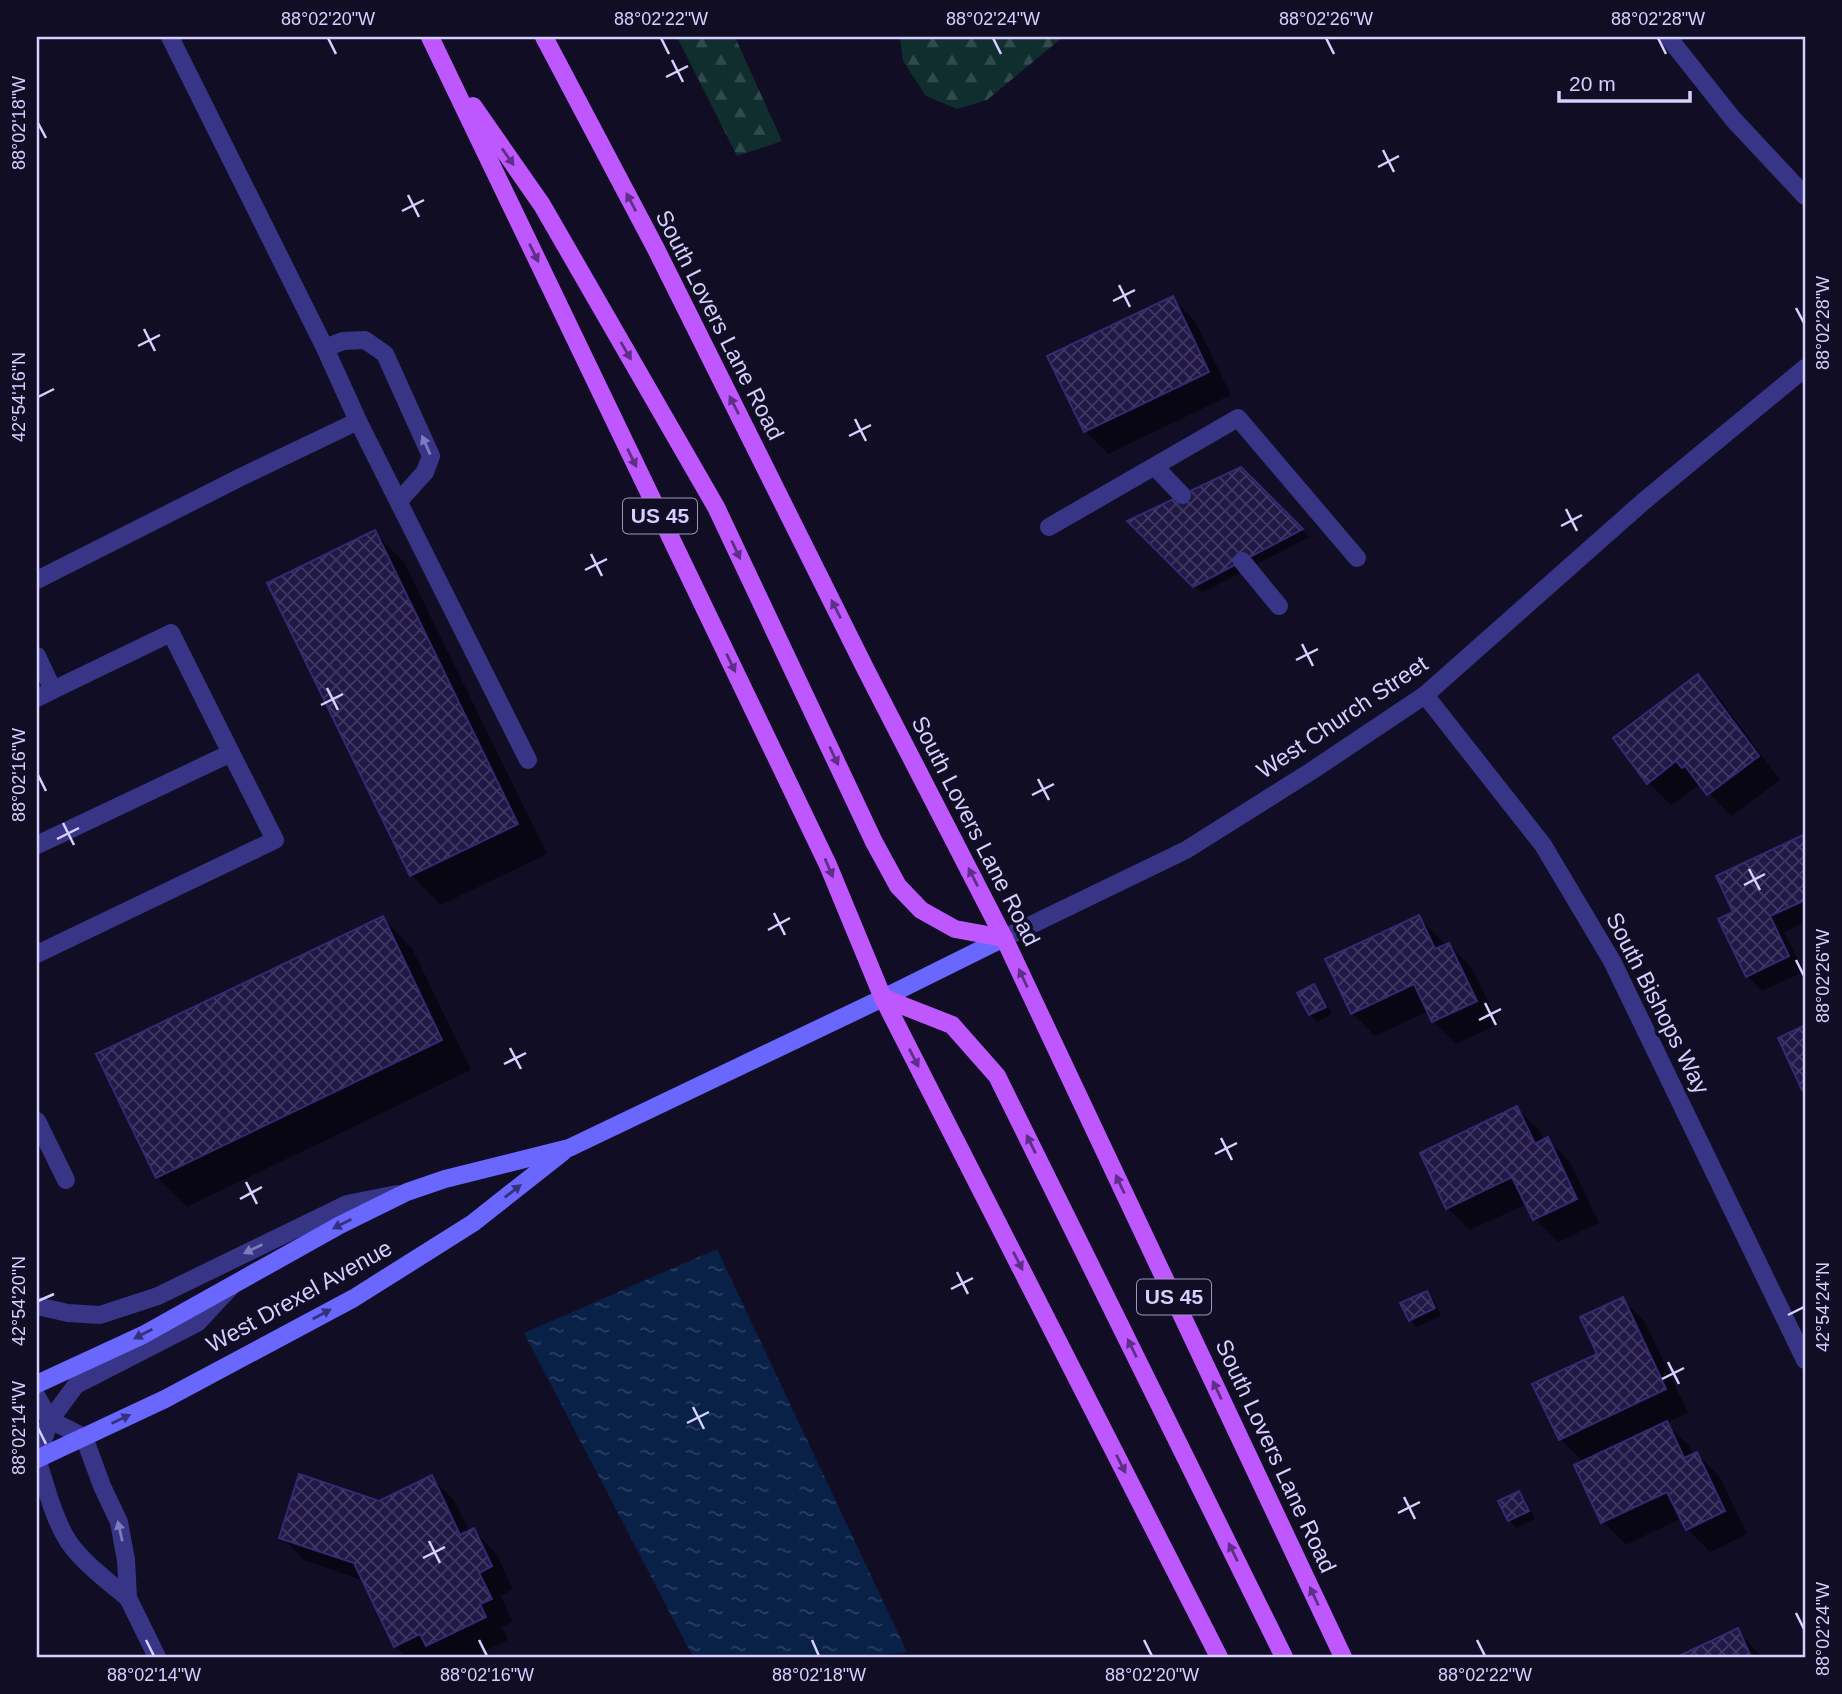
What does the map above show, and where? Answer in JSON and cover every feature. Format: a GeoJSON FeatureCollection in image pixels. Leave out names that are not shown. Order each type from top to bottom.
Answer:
{"type":"FeatureCollection","features":[{"type":"Feature","properties":{"kind":"main road","name":"US 45"},"geometry":{"type":"LineString","coordinates":[[430,37],[828,865],[883,998],[1219,1657]]}},
{"type":"Feature","properties":{"kind":"main road","name":"South Lovers Lane Road"},"geometry":{"type":"LineString","coordinates":[[544,37],[656,249],[866,670],[1004,938],[1343,1657]]}},
{"type":"Feature","properties":{"kind":"main road"},"geometry":{"type":"LineString","coordinates":[[441,61],[542,205],[716,507],[874,842],[898,886],[921,910],[955,929],[1004,938]]}},
{"type":"Feature","properties":{"kind":"main road"},"geometry":{"type":"LineString","coordinates":[[883,998],[952,1025],[997,1076],[1284,1657]]}},
{"type":"Feature","properties":{"kind":"street"},"geometry":{"type":"LineString","coordinates":[[170,37],[528,760]]}},
{"type":"Feature","properties":{"kind":"street"},"geometry":{"type":"LineString","coordinates":[[1668,37],[1733,118],[1805,196]]}},
{"type":"Feature","properties":{"kind":"street"},"geometry":{"type":"LineString","coordinates":[[325,348],[344,341],[366,340],[385,354],[431,456],[425,472],[399,501]]}},
{"type":"Feature","properties":{"kind":"street","name":"West Church Street"},"geometry":{"type":"LineString","coordinates":[[883,998],[1186,850],[1425,695],[1644,501],[1805,368]]}},
{"type":"Feature","properties":{"kind":"street"},"geometry":{"type":"LineString","coordinates":[[1049,527],[1238,418],[1357,558]]}},
{"type":"Feature","properties":{"kind":"street"},"geometry":{"type":"LineString","coordinates":[[37,580],[358,421]]}},
{"type":"Feature","properties":{"kind":"street"},"geometry":{"type":"LineString","coordinates":[[1155,467],[1182,495]]}},
{"type":"Feature","properties":{"kind":"street"},"geometry":{"type":"LineString","coordinates":[[1242,561],[1279,606]]}},
{"type":"Feature","properties":{"kind":"street"},"geometry":{"type":"LineString","coordinates":[[37,656],[45,694],[172,633],[275,840],[37,954]]}},
{"type":"Feature","properties":{"kind":"street","name":"South Bishops Way"},"geometry":{"type":"LineString","coordinates":[[1425,695],[1543,845],[1612,961],[1805,1360]]}},
{"type":"Feature","properties":{"kind":"street"},"geometry":{"type":"LineString","coordinates":[[37,845],[231,752]]}},
{"type":"Feature","properties":{"kind":"street","name":"West Drexel Avenue"},"geometry":{"type":"LineString","coordinates":[[37,1384],[143,1335],[340,1225],[407,1192],[445,1179],[569,1148],[883,998]]}},
{"type":"Feature","properties":{"kind":"street"},"geometry":{"type":"LineString","coordinates":[[37,1121],[66,1180]]}},
{"type":"Feature","properties":{"kind":"street","name":"West Drexel Avenue"},"geometry":{"type":"LineString","coordinates":[[37,1459],[165,1399],[354,1298],[473,1223],[569,1148]]}},
{"type":"Feature","properties":{"kind":"street"},"geometry":{"type":"LineString","coordinates":[[37,1306],[68,1313],[100,1315],[158,1296],[346,1203],[407,1192]]}},
{"type":"Feature","properties":{"kind":"street"},"geometry":{"type":"LineString","coordinates":[[157,1657],[128,1598],[68,1542],[52,1507],[37,1459],[50,1420],[76,1385],[198,1323],[235,1283]]}},
{"type":"Feature","properties":{"kind":"street"},"geometry":{"type":"LineString","coordinates":[[37,1397],[50,1420],[84,1437],[119,1522],[126,1560],[128,1598]]}},
{"type":"Feature","properties":{"kind":"green space"},"geometry":{"type":"Polygon","coordinates":[[[677,37],[735,37],[782,141],[737,156],[677,37]]]}},
{"type":"Feature","properties":{"kind":"green space"},"geometry":{"type":"Polygon","coordinates":[[[900,37],[1063,37],[987,100],[957,109],[926,96],[903,61],[900,37]]]}},
{"type":"Feature","properties":{"kind":"water"},"geometry":{"type":"Polygon","coordinates":[[[717,1249],[907,1652],[865,1657],[693,1657],[524,1333],[717,1249]]]}},
{"type":"Feature","properties":{"kind":"building"},"geometry":{"type":"Polygon","coordinates":[[[1173,296],[1209,372],[1084,432],[1047,356],[1173,296]]]}},
{"type":"Feature","properties":{"kind":"building"},"geometry":{"type":"Polygon","coordinates":[[[1241,467],[1303,529],[1193,587],[1127,521],[1241,467]]]}},
{"type":"Feature","properties":{"kind":"building"},"geometry":{"type":"Polygon","coordinates":[[[375,530],[518,824],[410,876],[267,583],[375,530]]]}},
{"type":"Feature","properties":{"kind":"building"},"geometry":{"type":"Polygon","coordinates":[[[1698,674],[1759,756],[1707,795],[1685,766],[1682,768],[1676,761],[1647,784],[1613,738],[1698,674]]]}},
{"type":"Feature","properties":{"kind":"building"},"geometry":{"type":"Polygon","coordinates":[[[1805,834],[1805,900],[1770,916],[1789,956],[1746,977],[1718,919],[1733,912],[1716,876],[1805,834]]]}},
{"type":"Feature","properties":{"kind":"building"},"geometry":{"type":"Polygon","coordinates":[[[1419,915],[1435,949],[1449,943],[1477,1001],[1432,1022],[1414,984],[1351,1014],[1325,959],[1419,915]]]}},
{"type":"Feature","properties":{"kind":"building"},"geometry":{"type":"Polygon","coordinates":[[[383,916],[442,1040],[156,1178],[96,1054],[383,916]]]}},
{"type":"Feature","properties":{"kind":"building"},"geometry":{"type":"Polygon","coordinates":[[[1314,984],[1326,1007],[1309,1015],[1297,993],[1314,984]]]}},
{"type":"Feature","properties":{"kind":"building"},"geometry":{"type":"Polygon","coordinates":[[[1805,1025],[1805,1088],[1802,1090],[1778,1038],[1805,1025]]]}},
{"type":"Feature","properties":{"kind":"building"},"geometry":{"type":"Polygon","coordinates":[[[1517,1106],[1535,1144],[1548,1137],[1577,1199],[1533,1220],[1512,1177],[1446,1209],[1420,1153],[1517,1106]]]}},
{"type":"Feature","properties":{"kind":"building"},"geometry":{"type":"Polygon","coordinates":[[[1427,1291],[1435,1308],[1409,1321],[1400,1303],[1427,1291]]]}},
{"type":"Feature","properties":{"kind":"building"},"geometry":{"type":"Polygon","coordinates":[[[1623,1297],[1666,1389],[1559,1440],[1532,1384],[1597,1354],[1580,1317],[1623,1297]]]}},
{"type":"Feature","properties":{"kind":"building"},"geometry":{"type":"Polygon","coordinates":[[[1667,1421],[1684,1458],[1697,1452],[1725,1511],[1686,1530],[1667,1492],[1601,1523],[1574,1465],[1667,1421]]]}},
{"type":"Feature","properties":{"kind":"building"},"geometry":{"type":"Polygon","coordinates":[[[299,1474],[379,1501],[432,1475],[460,1535],[474,1528],[492,1566],[479,1573],[492,1599],[480,1604],[486,1617],[426,1646],[420,1634],[394,1647],[354,1563],[279,1538],[299,1474]]]}},
{"type":"Feature","properties":{"kind":"building"},"geometry":{"type":"Polygon","coordinates":[[[1519,1491],[1529,1511],[1508,1521],[1498,1501],[1519,1491]]]}},
{"type":"Feature","properties":{"kind":"building"},"geometry":{"type":"Polygon","coordinates":[[[1738,1628],[1751,1657],[1677,1657],[1738,1628]]]}}]}
